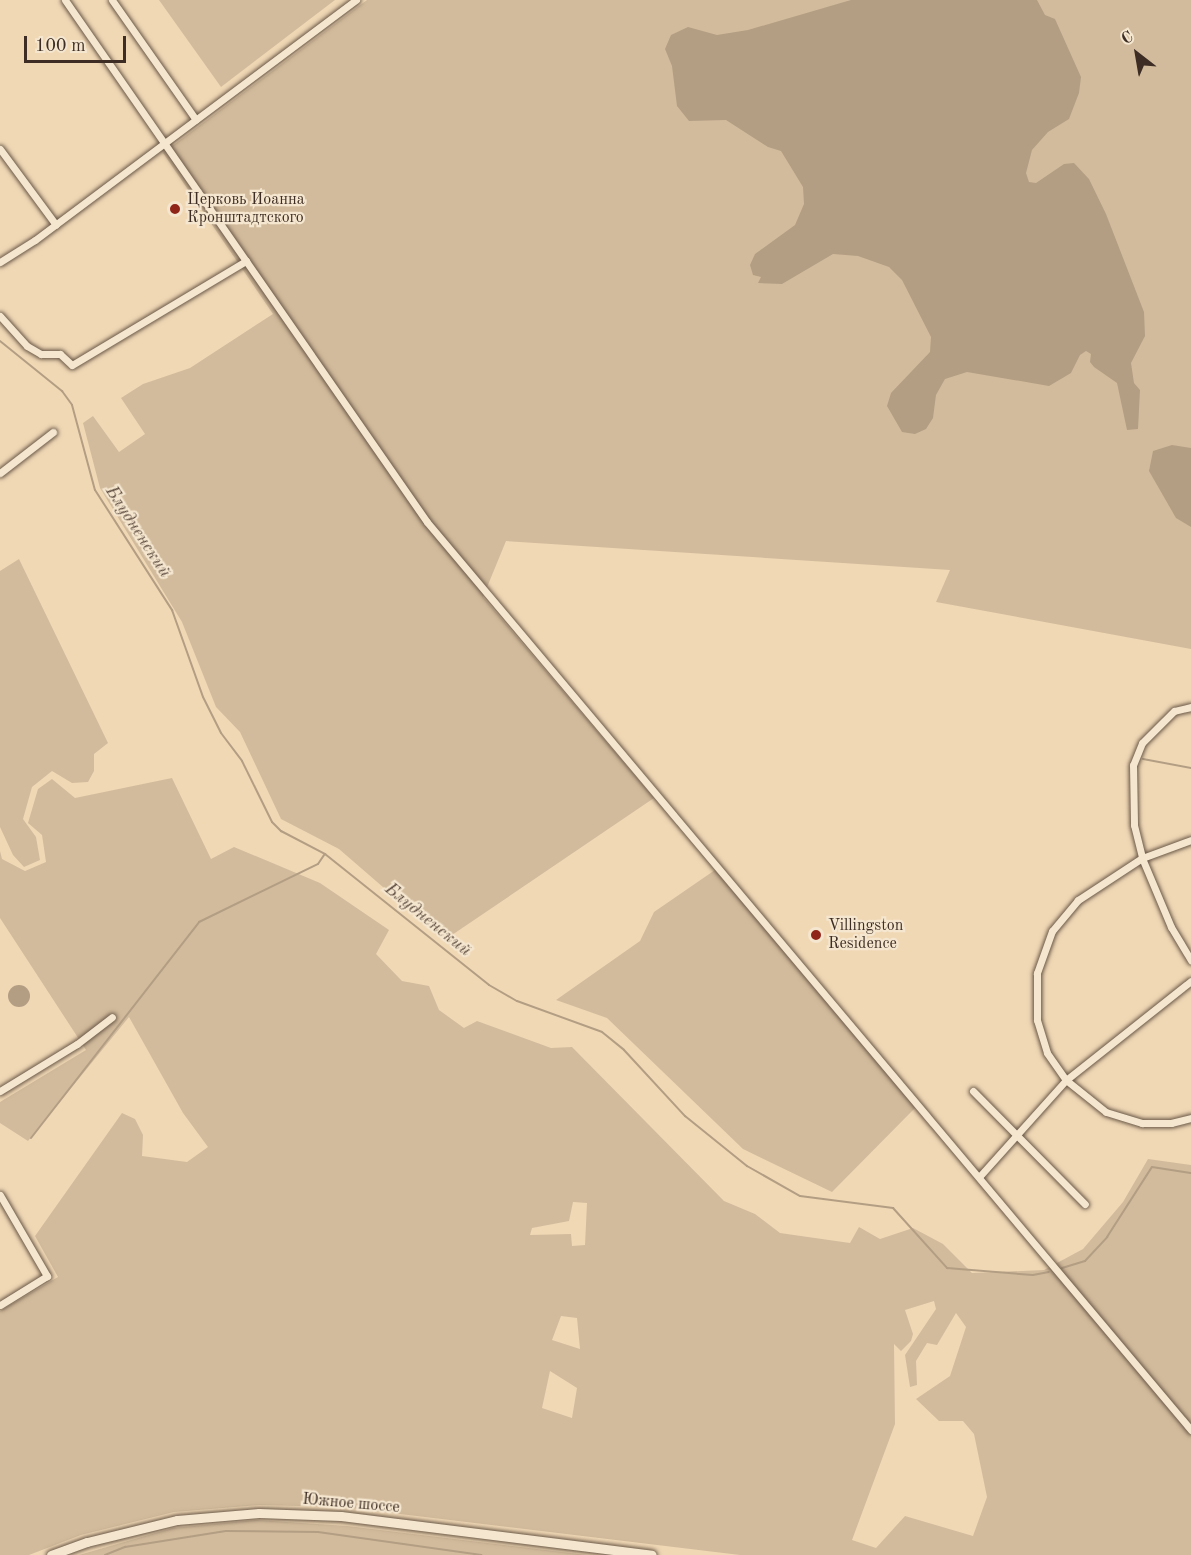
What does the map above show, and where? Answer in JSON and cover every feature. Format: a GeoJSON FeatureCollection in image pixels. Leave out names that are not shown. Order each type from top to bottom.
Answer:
{"type":"FeatureCollection","features":[{"type":"Feature","properties":{"kind":"street"},"geometry":{"type":"LineString","coordinates":[[65,0],[427,522],[1191,1430]]}},
{"type":"Feature","properties":{"kind":"street"},"geometry":{"type":"LineString","coordinates":[[112,0],[196,120]]}},
{"type":"Feature","properties":{"kind":"street"},"geometry":{"type":"LineString","coordinates":[[0,262],[56,225],[356,0]]}},
{"type":"Feature","properties":{"kind":"street"},"geometry":{"type":"LineString","coordinates":[[0,149],[56,225]]}},
{"type":"Feature","properties":{"kind":"street"},"geometry":{"type":"LineString","coordinates":[[0,316],[27,346],[41,354],[60,354],[72,365],[246,261]]}},
{"type":"Feature","properties":{"kind":"street"},"geometry":{"type":"LineString","coordinates":[[0,473],[53,432]]}},
{"type":"Feature","properties":{"kind":"street"},"geometry":{"type":"LineString","coordinates":[[1191,707],[1174,711],[1142,742],[1133,765],[1134,825],[1142,858],[1171,927],[1191,960]]}},
{"type":"Feature","properties":{"kind":"street"},"geometry":{"type":"LineString","coordinates":[[1191,840],[1142,858],[1078,900],[1052,931],[1037,973],[1037,1020],[1047,1053],[1066,1080],[1106,1112],[1142,1123],[1171,1124],[1191,1118]]}},
{"type":"Feature","properties":{"kind":"street"},"geometry":{"type":"LineString","coordinates":[[979,1177],[1066,1080],[1191,981]]}},
{"type":"Feature","properties":{"kind":"street"},"geometry":{"type":"LineString","coordinates":[[0,1091],[77,1044],[112,1017]]}},
{"type":"Feature","properties":{"kind":"street"},"geometry":{"type":"LineString","coordinates":[[973,1090],[1015,1137],[1085,1204]]}},
{"type":"Feature","properties":{"kind":"street"},"geometry":{"type":"LineString","coordinates":[[0,1195],[47,1276],[0,1305]]}},
{"type":"Feature","properties":{"kind":"street","name":"Южное шоссе"},"geometry":{"type":"LineString","coordinates":[[51,1555],[87,1542],[177,1520],[259,1513],[341,1516],[652,1555]]}},
{"type":"Feature","properties":{"kind":"shaded area"},"geometry":{"type":"Polygon","coordinates":[[[159,0],[335,0],[221,87],[159,0]]]}},
{"type":"Feature","properties":{"kind":"shaded area"},"geometry":{"type":"Polygon","coordinates":[[[367,0],[1191,0],[1191,649],[936,602],[950,570],[506,541],[483,597],[654,798],[449,937],[428,926],[339,849],[281,819],[240,732],[216,707],[182,622],[100,488],[83,423],[93,416],[119,452],[145,434],[121,398],[143,384],[190,368],[273,314],[163,153],[367,0]]]}},
{"type":"Feature","properties":{"kind":"shaded area"},"geometry":{"type":"Polygon","coordinates":[[[851,0],[1037,0],[1045,15],[1055,19],[1081,77],[1079,93],[1069,119],[1048,132],[1032,150],[1026,173],[1029,182],[1036,183],[1064,164],[1074,163],[1089,179],[1106,214],[1144,312],[1145,336],[1131,363],[1134,383],[1140,390],[1138,429],[1127,430],[1117,383],[1094,367],[1090,362],[1091,354],[1086,351],[1080,355],[1071,373],[1049,386],[967,372],[945,379],[936,395],[933,418],[926,429],[915,434],[902,432],[887,406],[891,393],[930,352],[931,337],[902,280],[889,267],[858,256],[833,254],[782,284],[758,283],[761,277],[753,275],[750,265],[755,254],[795,225],[804,204],[803,187],[781,151],[768,147],[726,120],[689,121],[677,106],[672,66],[665,49],[671,35],[688,27],[717,35],[748,30],[851,0]]]}},
{"type":"Feature","properties":{"kind":"shaded area"},"geometry":{"type":"Polygon","coordinates":[[[1172,445],[1191,448],[1191,527],[1176,518],[1149,471],[1153,451],[1172,445]]]}},
{"type":"Feature","properties":{"kind":"shaded area"},"geometry":{"type":"Polygon","coordinates":[[[19,559],[108,743],[94,754],[94,771],[88,782],[72,783],[52,771],[32,787],[23,819],[36,837],[40,860],[24,867],[13,855],[0,827],[0,571],[19,559]]]}},
{"type":"Feature","properties":{"kind":"shaded area"},"geometry":{"type":"Polygon","coordinates":[[[172,778],[211,859],[234,847],[320,883],[389,930],[376,954],[402,981],[429,986],[439,1010],[464,1028],[477,1021],[551,1048],[572,1047],[724,1201],[755,1214],[780,1233],[850,1243],[859,1227],[880,1239],[913,1228],[943,1244],[972,1273],[1044,1270],[1083,1249],[1123,1202],[1148,1159],[1191,1165],[1191,1555],[740,1555],[342,1507],[259,1505],[174,1512],[81,1535],[29,1555],[0,1555],[0,1311],[58,1277],[35,1236],[122,1113],[135,1119],[143,1135],[142,1156],[187,1162],[208,1147],[183,1113],[129,1017],[28,1141],[0,1123],[0,1102],[86,1050],[0,918],[0,851],[2,859],[25,871],[46,862],[42,835],[28,823],[38,789],[52,779],[75,798],[172,778]],[[573,1202],[569,1221],[532,1228],[530,1235],[571,1234],[572,1246],[585,1245],[587,1203],[573,1202]],[[934,1301],[905,1310],[913,1334],[911,1341],[901,1351],[894,1344],[895,1424],[852,1540],[876,1548],[905,1516],[973,1536],[987,1497],[974,1434],[963,1421],[939,1421],[916,1399],[950,1376],[966,1327],[956,1313],[937,1345],[927,1343],[916,1361],[917,1385],[910,1387],[905,1355],[936,1309],[934,1301]],[[561,1316],[552,1340],[580,1349],[577,1318],[561,1316]],[[550,1371],[542,1408],[572,1418],[577,1388],[550,1371]]]}},
{"type":"Feature","properties":{"kind":"shaded area"},"geometry":{"type":"Polygon","coordinates":[[[715,870],[916,1107],[832,1192],[743,1149],[607,1018],[556,1000],[640,941],[654,912],[715,870]]]}},
{"type":"Feature","properties":{"kind":"shaded area"},"geometry":{"type":"Polygon","coordinates":[[[19,985],[27,988],[30,996],[27,1004],[19,1007],[11,1004],[8,996],[11,988],[19,985]]]}},
{"type":"Feature","properties":{"kind":"shaded area"},"geometry":{"type":"Polygon","coordinates":[[[257,1520],[347,1526],[587,1555],[79,1555],[173,1528],[257,1520]]]}},
{"type":"Feature","properties":{"kind":"waterway","name":"Блудненский"},"geometry":{"type":"LineString","coordinates":[[0,341],[62,391],[72,405],[95,490],[172,610],[203,697],[221,733],[242,761],[272,822],[281,831],[325,854],[489,985],[517,1001],[602,1032],[624,1050],[685,1116],[747,1166],[800,1196],[893,1208],[947,1268],[1033,1275],[1049,1272]]}},
{"type":"Feature","properties":{"kind":"waterway"},"geometry":{"type":"LineString","coordinates":[[1143,759],[1191,768]]}},
{"type":"Feature","properties":{"kind":"waterway"},"geometry":{"type":"LineString","coordinates":[[31,1138],[199,922],[318,864],[324,855]]}},
{"type":"Feature","properties":{"kind":"waterway","name":"Блудненский"},"geometry":{"type":"LineString","coordinates":[[1062,1268],[1085,1261],[1107,1237],[1152,1167],[1191,1173]]}},
{"type":"Feature","properties":{"kind":"waterway"},"geometry":{"type":"LineString","coordinates":[[105,1555],[125,1547],[226,1531],[318,1532],[481,1555]]}},
{"type":"Feature","properties":{"kind":"place","name":"Церковь Иоанна Кронштадтского"},"geometry":{"type":"Point","coordinates":[175,209]}},
{"type":"Feature","properties":{"kind":"place","name":"Villingston Residence"},"geometry":{"type":"Point","coordinates":[816,935]}}]}
